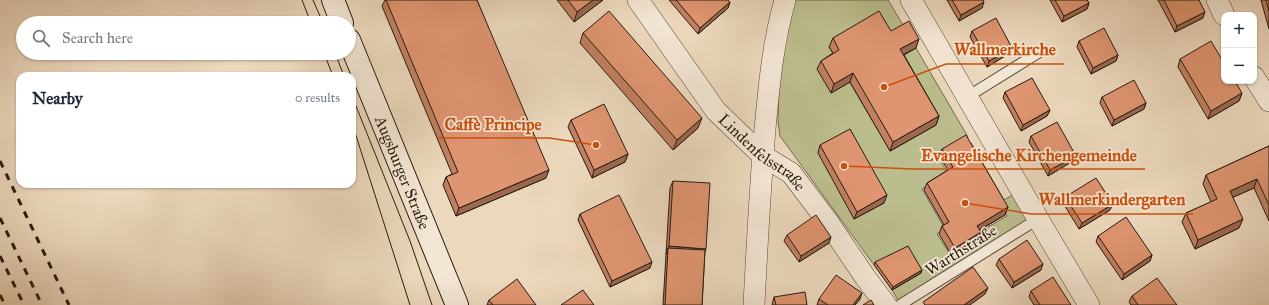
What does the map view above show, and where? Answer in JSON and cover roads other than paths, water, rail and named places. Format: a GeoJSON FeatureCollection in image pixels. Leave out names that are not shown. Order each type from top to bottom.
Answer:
{"type":"FeatureCollection","features":[{"type":"Feature","properties":{"kind":"main road"},"geometry":{"type":"LineString","coordinates":[[333,0],[339,16]]}},
{"type":"Feature","properties":{"kind":"main road","name":"Augsburger Straße"},"geometry":{"type":"LineString","coordinates":[[356,57],[457,305]]}},
{"type":"Feature","properties":{"kind":"street","name":"Lindenfelsstraße"},"geometry":{"type":"LineString","coordinates":[[638,0],[716,111],[763,156],[791,173],[828,222],[886,305]]}},
{"type":"Feature","properties":{"kind":"street"},"geometry":{"type":"LineString","coordinates":[[754,305],[769,78],[781,12],[785,0]]}},
{"type":"Feature","properties":{"kind":"street"},"geometry":{"type":"LineString","coordinates":[[911,0],[1089,305]]}},
{"type":"Feature","properties":{"kind":"street"},"geometry":{"type":"LineString","coordinates":[[1217,0],[1223,12]]}},
{"type":"Feature","properties":{"kind":"street"},"geometry":{"type":"LineString","coordinates":[[1257,82],[1269,101]]}},
{"type":"Feature","properties":{"kind":"lane"},"geometry":{"type":"LineString","coordinates":[[967,97],[1038,53]]}},
{"type":"Feature","properties":{"kind":"lane","name":"Warthstraße"},"geometry":{"type":"LineString","coordinates":[[900,305],[1038,219]]}},
{"type":"Feature","properties":{"kind":"tram line"},"geometry":{"type":"LineString","coordinates":[[302,0],[308,16]]}},
{"type":"Feature","properties":{"kind":"tram line"},"geometry":{"type":"LineString","coordinates":[[313,0],[320,16]]}},
{"type":"Feature","properties":{"kind":"tram line"},"geometry":{"type":"LineString","coordinates":[[327,60],[331,72]]}},
{"type":"Feature","properties":{"kind":"tram line"},"geometry":{"type":"LineString","coordinates":[[338,60],[342,72]]}},
{"type":"Feature","properties":{"kind":"tram line"},"geometry":{"type":"LineString","coordinates":[[356,106],[410,241],[432,305]]}},
{"type":"Feature","properties":{"kind":"tram line"},"geometry":{"type":"LineString","coordinates":[[356,136],[410,305]]}},
{"type":"Feature","properties":{"kind":"railway"},"geometry":{"type":"LineString","coordinates":[[0,161],[69,305]]}},
{"type":"Feature","properties":{"kind":"railway"},"geometry":{"type":"LineString","coordinates":[[0,218],[42,305]]}},
{"type":"Feature","properties":{"kind":"railway"},"geometry":{"type":"LineString","coordinates":[[0,256],[24,305]]}},
{"type":"Feature","properties":{"kind":"railway"},"geometry":{"type":"LineString","coordinates":[[0,295],[5,305]]}},
{"type":"Feature","properties":{"kind":"place","name":"Wallmerkirche"},"geometry":{"type":"Point","coordinates":[884,87]}},
{"type":"Feature","properties":{"kind":"place","name":"Caffè Principe"},"geometry":{"type":"Point","coordinates":[596,145]}},
{"type":"Feature","properties":{"kind":"place","name":"Evangelische Kirchengemeinde"},"geometry":{"type":"Point","coordinates":[844,166]}},
{"type":"Feature","properties":{"kind":"place","name":"Wallmerkindergarten"},"geometry":{"type":"Point","coordinates":[965,203]}}]}
